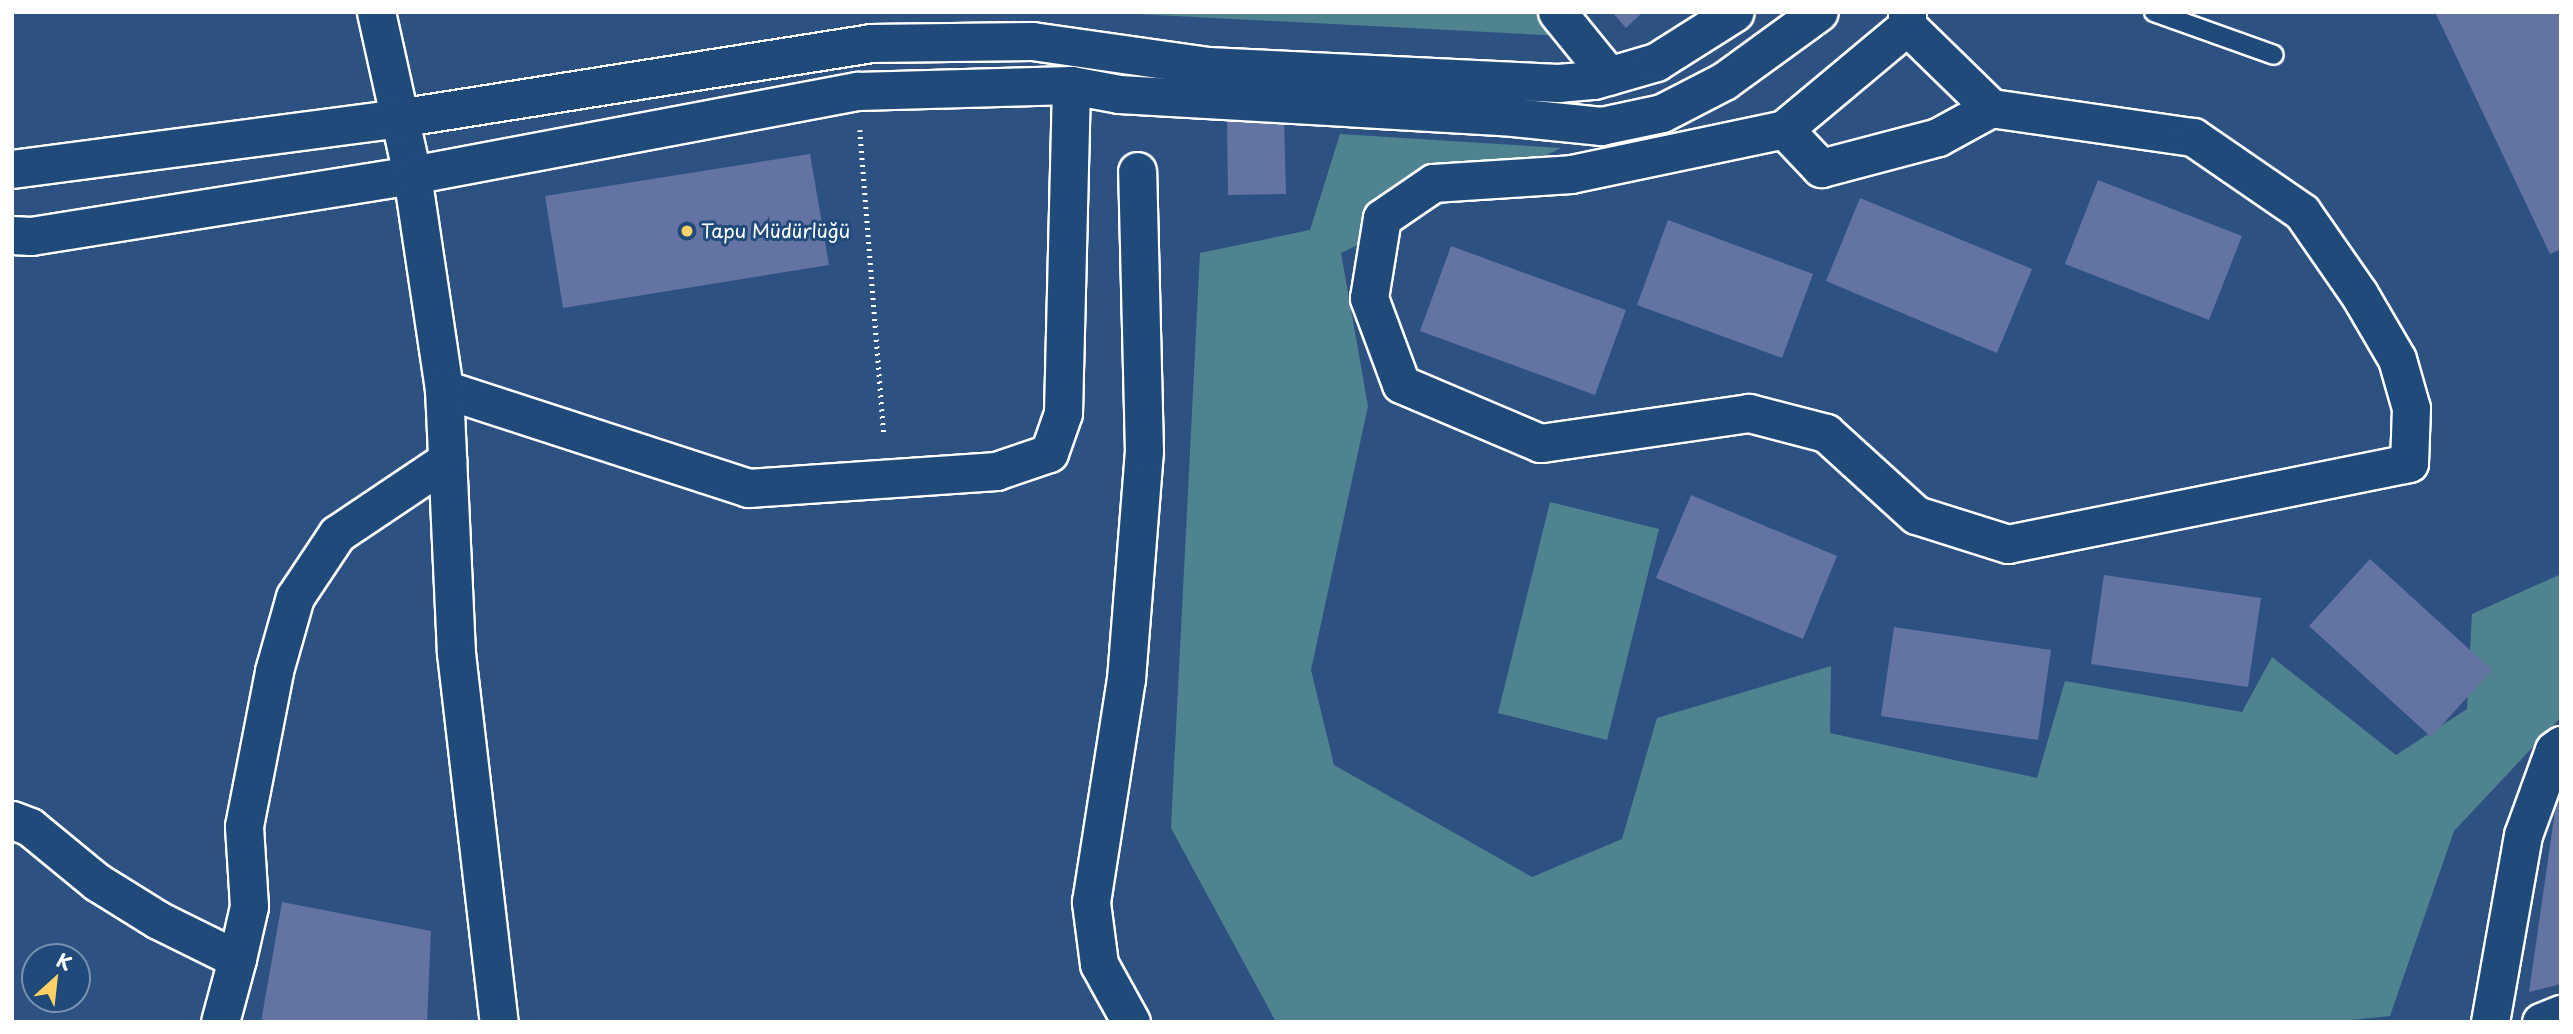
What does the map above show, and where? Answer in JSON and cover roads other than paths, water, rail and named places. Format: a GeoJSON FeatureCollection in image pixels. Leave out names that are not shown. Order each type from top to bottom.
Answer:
{"type":"FeatureCollection","features":[{"type":"Feature","properties":{"kind":"street"},"geometry":{"type":"LineString","coordinates":[[376,12],[412,175],[444,390],[456,653],[499,1022]]}},
{"type":"Feature","properties":{"kind":"street"},"geometry":{"type":"LineString","coordinates":[[1557,12],[1609,76]]}},
{"type":"Feature","properties":{"kind":"street"},"geometry":{"type":"LineString","coordinates":[[12,169],[398,118],[869,28],[1034,27],[1208,66],[1558,83],[1609,76],[1656,62],[1735,12]]}},
{"type":"Feature","properties":{"kind":"street"},"geometry":{"type":"LineString","coordinates":[[12,235],[31,236],[412,175],[857,91],[1072,85],[1119,94],[1503,116],[1601,126],[1662,113],[1724,81],[1819,12]]}},
{"type":"Feature","properties":{"kind":"street"},"geometry":{"type":"LineString","coordinates":[[1784,129],[1821,168],[1938,137],[1991,108],[2193,137],[2302,212],[2360,294],[2397,359],[2411,408],[2409,463],[2008,544],[1916,515],[1826,433],[1749,413],[1540,443],[1401,384],[1369,298],[1382,218],[1433,183],[1571,174],[1784,129],[1907,19],[1991,108]]}},
{"type":"Feature","properties":{"kind":"street"},"geometry":{"type":"LineString","coordinates":[[444,390],[748,488],[996,471],[1049,453],[1063,413],[1072,85]]}},
{"type":"Feature","properties":{"kind":"street"},"geometry":{"type":"LineString","coordinates":[[1131,1022],[1099,964],[1091,902],[1126,680],[1144,451],[1137,171]]}},
{"type":"Feature","properties":{"kind":"street"},"geometry":{"type":"LineString","coordinates":[[220,1022],[249,905],[244,826],[274,671],[295,597],[337,534],[447,460]]}},
{"type":"Feature","properties":{"kind":"street"},"geometry":{"type":"LineString","coordinates":[[2490,1022],[2523,835],[2554,750],[2561,745]]}},
{"type":"Feature","properties":{"kind":"street"},"geometry":{"type":"LineString","coordinates":[[12,820],[30,827],[97,882],[158,920],[203,938],[237,959]]}},
{"type":"Feature","properties":{"kind":"street"},"geometry":{"type":"LineString","coordinates":[[2541,1022],[2561,1014]]}},
{"type":"Feature","properties":{"kind":"lane"},"geometry":{"type":"LineString","coordinates":[[2154,12],[2274,55]]}},
{"type":"Feature","properties":{"kind":"place","name":"Tapu Müdürlüğü"},"geometry":{"type":"Point","coordinates":[687,231]}}]}
